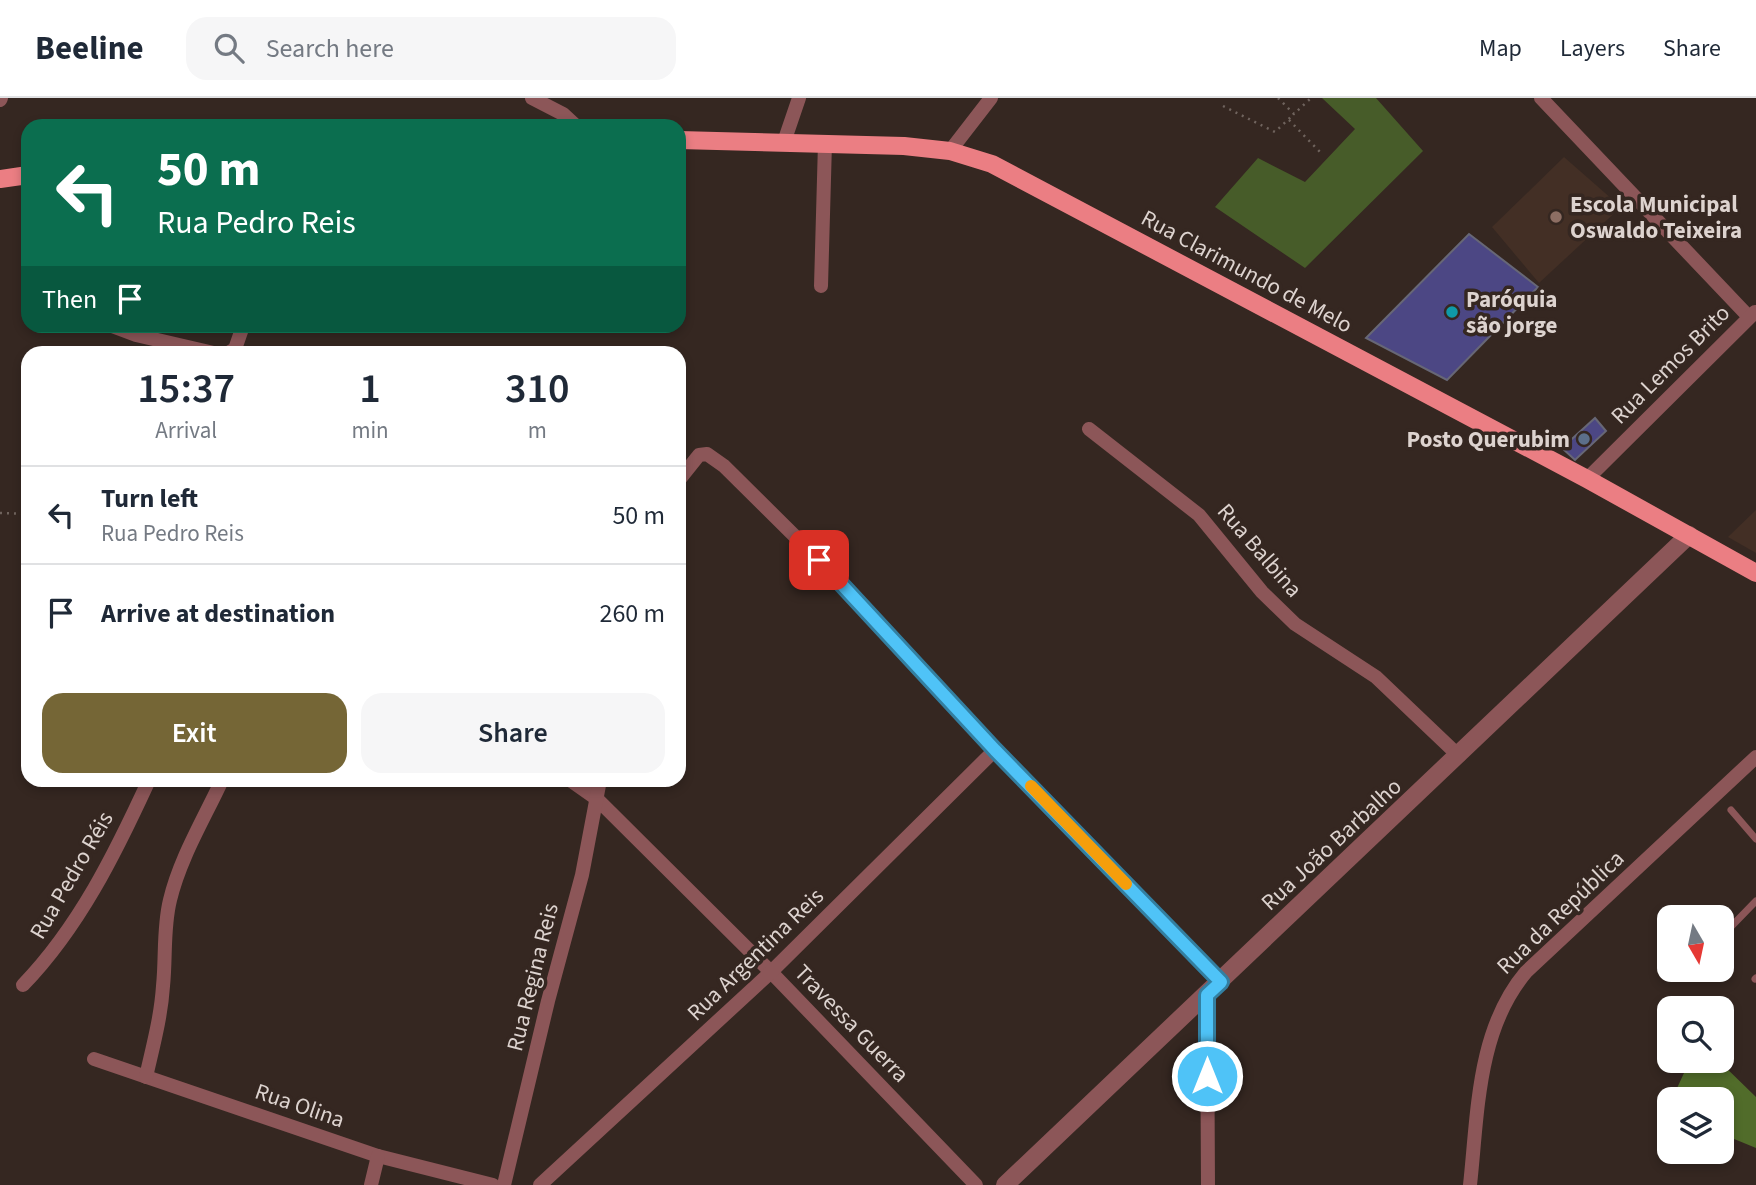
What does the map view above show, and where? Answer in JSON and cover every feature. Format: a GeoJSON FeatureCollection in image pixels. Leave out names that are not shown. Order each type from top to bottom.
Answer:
{"type":"FeatureCollection","features":[{"type":"Feature","properties":{"kind":"main road","name":"Rua Clarimundo de Melo"},"geometry":{"type":"LineString","coordinates":[[686,140],[904,146],[950,151],[992,164],[1587,479],[1756,573]]}},
{"type":"Feature","properties":{"kind":"main road"},"geometry":{"type":"LineString","coordinates":[[0,179],[21,176]]}},
{"type":"Feature","properties":{"kind":"street"},"geometry":{"type":"LineString","coordinates":[[532,98],[569,119]]}},
{"type":"Feature","properties":{"kind":"street"},"geometry":{"type":"LineString","coordinates":[[784,142],[799,98]]}},
{"type":"Feature","properties":{"kind":"street"},"geometry":{"type":"LineString","coordinates":[[950,151],[991,98]]}},
{"type":"Feature","properties":{"kind":"street"},"geometry":{"type":"LineString","coordinates":[[1541,98],[1752,314]]}},
{"type":"Feature","properties":{"kind":"street"},"geometry":{"type":"LineString","coordinates":[[821,286],[825,143]]}},
{"type":"Feature","properties":{"kind":"street","name":"Rua Lemos Brito"},"geometry":{"type":"LineString","coordinates":[[1587,479],[1752,314]]}},
{"type":"Feature","properties":{"kind":"street"},"geometry":{"type":"LineString","coordinates":[[131,333],[183,346]]}},
{"type":"Feature","properties":{"kind":"street","name":"Rua Balbina"},"geometry":{"type":"LineString","coordinates":[[1089,429],[1199,515],[1262,592],[1295,624],[1376,677],[1459,756]]}},
{"type":"Feature","properties":{"kind":"street"},"geometry":{"type":"LineString","coordinates":[[686,471],[699,455],[707,454],[724,466],[838,579],[995,750],[1221,982]]}},
{"type":"Feature","properties":{"kind":"street","name":"Rua João Barbalho"},"geometry":{"type":"LineString","coordinates":[[1006,1185],[1689,536]]}},
{"type":"Feature","properties":{"kind":"street","name":"Rua Argentina Reis"},"geometry":{"type":"LineString","coordinates":[[540,1185],[771,972],[995,750]]}},
{"type":"Feature","properties":{"kind":"street","name":"Rua da República"},"geometry":{"type":"LineString","coordinates":[[1473,1184],[1484,1066],[1491,1034],[1510,991],[1526,972],[1756,757]]}},
{"type":"Feature","properties":{"kind":"street","name":"Rua Pedro Réis"},"geometry":{"type":"LineString","coordinates":[[23,985],[52,955],[77,920],[145,787]]}},
{"type":"Feature","properties":{"kind":"street"},"geometry":{"type":"LineString","coordinates":[[146,1077],[161,1014],[164,941],[169,901],[219,787]]}},
{"type":"Feature","properties":{"kind":"street","name":"Travessa Guerra"},"geometry":{"type":"LineString","coordinates":[[580,787],[597,799],[771,972],[976,1185]]}},
{"type":"Feature","properties":{"kind":"street","name":"Rua Regina Reis"},"geometry":{"type":"LineString","coordinates":[[504,1185],[548,1001],[582,875],[599,787]]}},
{"type":"Feature","properties":{"kind":"street"},"geometry":{"type":"LineString","coordinates":[[1207,995],[1208,1185]]}},
{"type":"Feature","properties":{"kind":"street","name":"Rua Olina"},"geometry":{"type":"LineString","coordinates":[[94,1059],[378,1156],[493,1185]]}},
{"type":"Feature","properties":{"kind":"street"},"geometry":{"type":"LineString","coordinates":[[371,1185],[378,1156]]}},
{"type":"Feature","properties":{"kind":"lane"},"geometry":{"type":"LineString","coordinates":[[1731,810],[1756,839]]}},
{"type":"Feature","properties":{"kind":"lane"},"geometry":{"type":"LineString","coordinates":[[1734,924],[1756,901]]}},
{"type":"Feature","properties":{"kind":"path"},"geometry":{"type":"LineString","coordinates":[[1278,98],[1294,114]]}},
{"type":"Feature","properties":{"kind":"path"},"geometry":{"type":"LineString","coordinates":[[1223,106],[1275,132],[1311,98]]}},
{"type":"Feature","properties":{"kind":"path"},"geometry":{"type":"LineString","coordinates":[[1289,119],[1321,153]]}},
{"type":"Feature","properties":{"kind":"path"},"geometry":{"type":"LineString","coordinates":[[0,513],[21,514]]}},
{"type":"Feature","properties":{"kind":"shaded area","name":"Escola Municipal Oswaldo Teixeira"},"geometry":{"type":"Polygon","coordinates":[[[1564,157],[1621,207],[1539,283],[1492,227],[1564,157]]]}},
{"type":"Feature","properties":{"kind":"shaded area"},"geometry":{"type":"Polygon","coordinates":[[[1756,510],[1756,553],[1728,537],[1756,510]]]}},
{"type":"Feature","properties":{"kind":"green space"},"geometry":{"type":"Polygon","coordinates":[[[1322,98],[1376,98],[1423,151],[1305,268],[1215,207],[1258,158],[1305,182],[1355,129],[1322,98]]]}},
{"type":"Feature","properties":{"kind":"green space"},"geometry":{"type":"Polygon","coordinates":[[[1684,1073],[1731,1073],[1756,1097],[1756,1148],[1734,1139],[1734,1087],[1678,1087],[1684,1073]]]}},
{"type":"Feature","properties":{"kind":"building","name":"Paróquia são jorge"},"geometry":{"type":"Polygon","coordinates":[[[1469,234],[1538,287],[1447,380],[1366,338],[1469,234]]]}},
{"type":"Feature","properties":{"kind":"building","name":"Posto Querubim"},"geometry":{"type":"Polygon","coordinates":[[[1595,418],[1606,431],[1575,460],[1562,448],[1595,418]]]}},
{"type":"Feature","properties":{"kind":"slow traffic"},"geometry":{"type":"LineString","coordinates":[[1031,786],[1126,884]]}},
{"type":"Feature","properties":{"kind":"place","name":"Escola Municipal Oswaldo Teixeira"},"geometry":{"type":"Point","coordinates":[1556,217]}},
{"type":"Feature","properties":{"kind":"place","name":"Paróquia são jorge"},"geometry":{"type":"Point","coordinates":[1452,312]}},
{"type":"Feature","properties":{"kind":"place","name":"Posto Querubim"},"geometry":{"type":"Point","coordinates":[1584,439]}},
{"type":"Feature","properties":{"kind":"route"},"geometry":{"type":"LineString","coordinates":[[819,560],[995,750],[1221,982],[1207,995],[1207,1076]]}}]}
